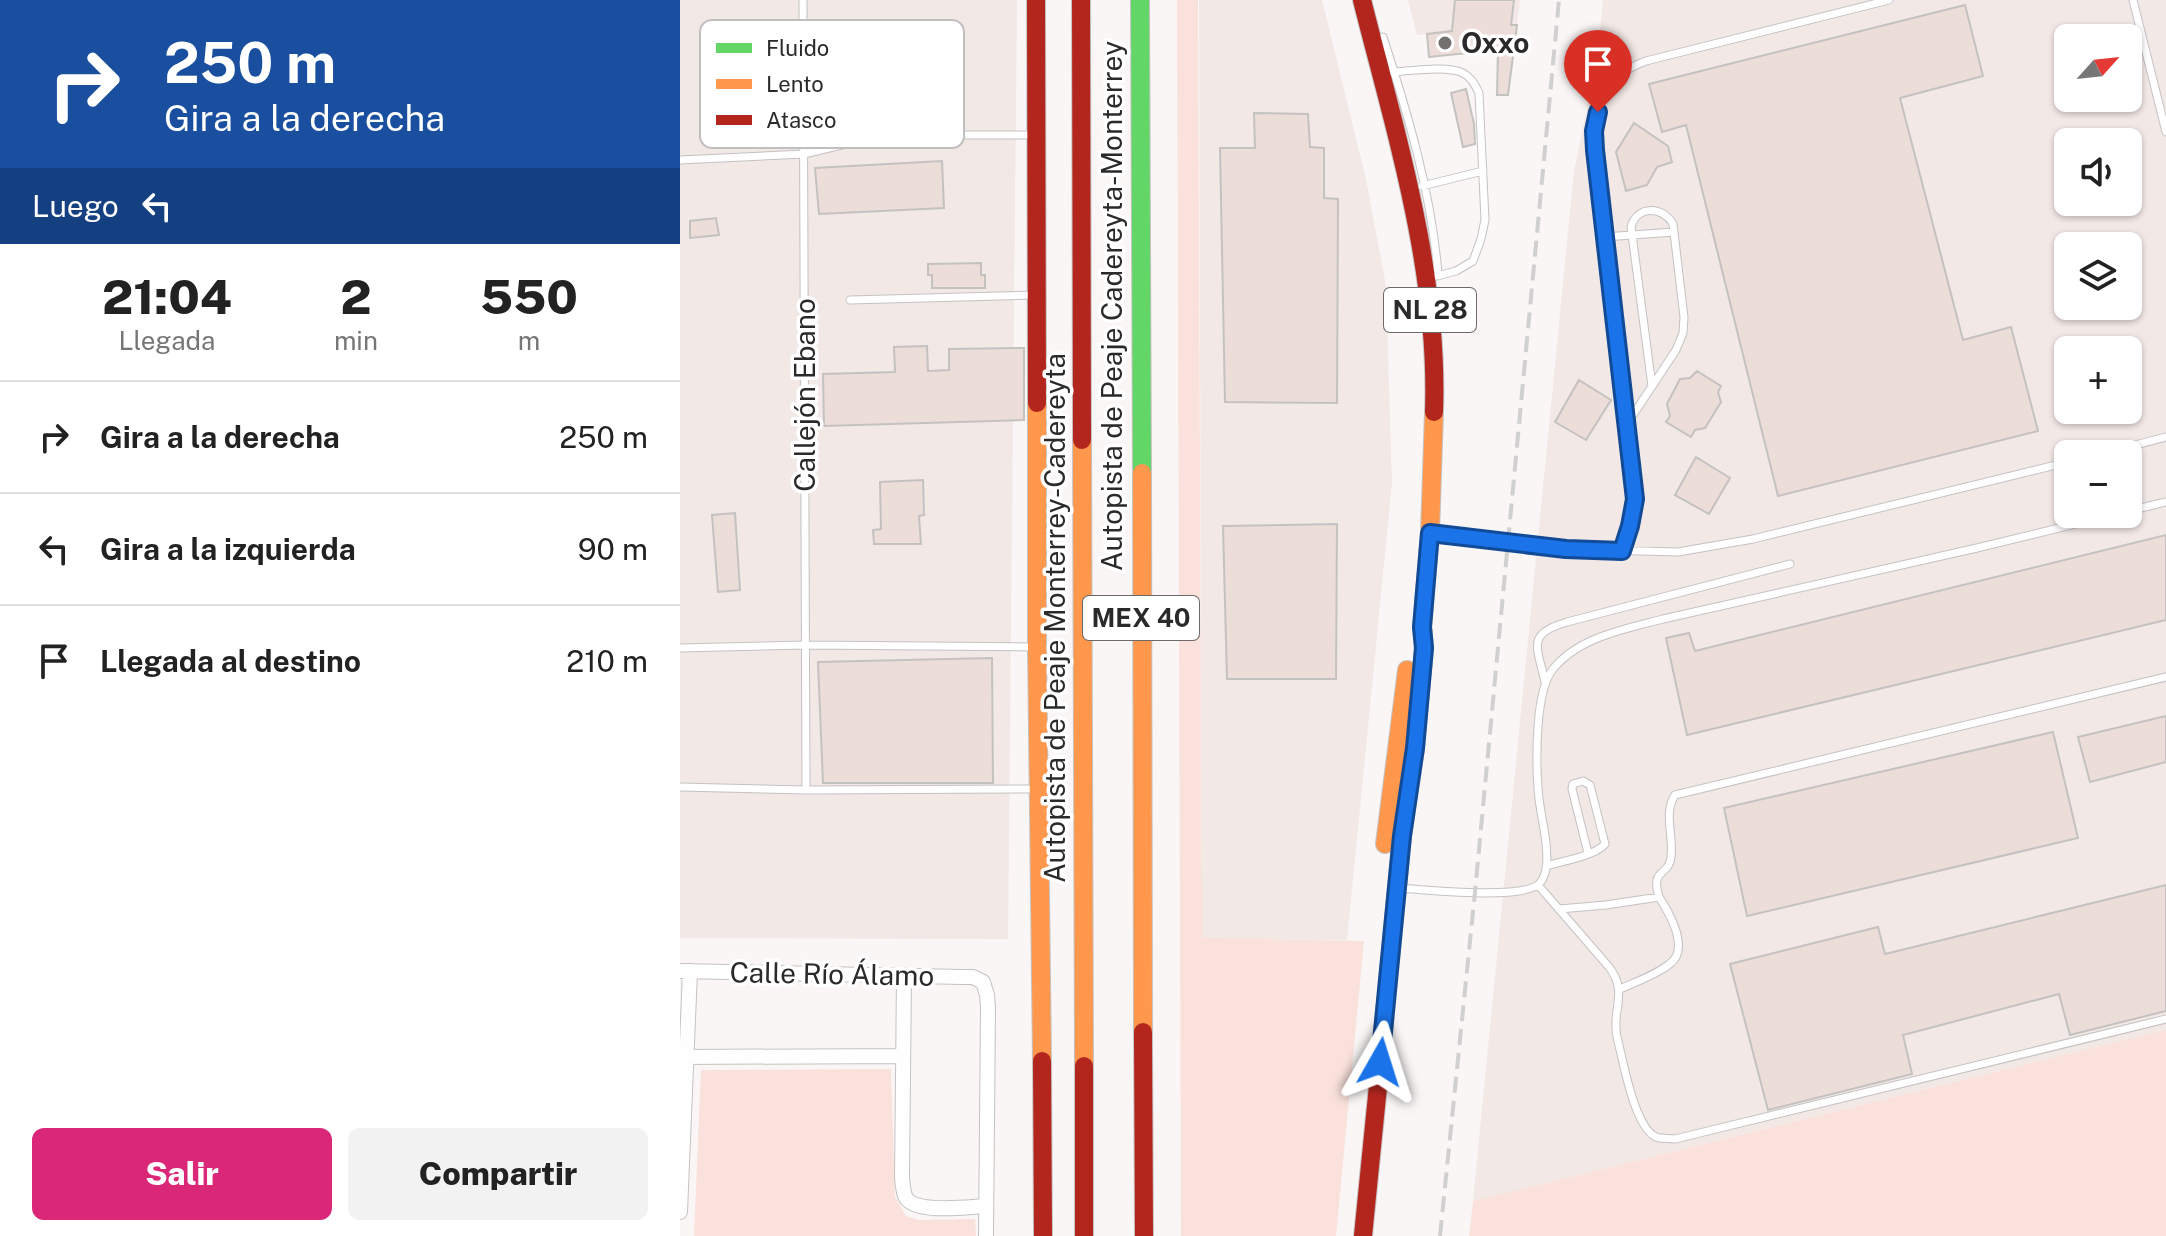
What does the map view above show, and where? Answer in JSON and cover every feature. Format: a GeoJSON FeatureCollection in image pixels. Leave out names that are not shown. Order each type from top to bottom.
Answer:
{"type":"FeatureCollection","features":[{"type":"Feature","properties":{"kind":"main road"},"geometry":{"type":"LineString","coordinates":[[1036,0],[1037,647],[1043,1236]]}},
{"type":"Feature","properties":{"kind":"main road","name":"Autopista de Peaje Monterrey-Cadereyta"},"geometry":{"type":"LineString","coordinates":[[1081,0],[1084,1236]]}},
{"type":"Feature","properties":{"kind":"main road","name":"Autopista de Peaje Cadereyta-Monterrey"},"geometry":{"type":"LineString","coordinates":[[1140,0],[1144,1236]]}},
{"type":"Feature","properties":{"kind":"main road","name":"NL 28"},"geometry":{"type":"LineString","coordinates":[[1363,1236],[1424,648],[1422,627],[1430,533],[1435,395],[1435,281],[1424,255],[1417,187],[1368,5]]}},
{"type":"Feature","properties":{"kind":"main road","name":"NL 28"},"geometry":{"type":"LineString","coordinates":[[1349,1236],[1366,1034],[1395,758],[1407,666],[1422,627]]}},
{"type":"Feature","properties":{"kind":"main road"},"geometry":{"type":"LineString","coordinates":[[1366,1034],[1377,996],[1387,916],[1397,888],[1394,867],[1395,758]]}},
{"type":"Feature","properties":{"kind":"street","name":"Calle Río Álamo"},"geometry":{"type":"LineString","coordinates":[[685,971],[973,977],[983,982],[988,1008],[985,1206]]}},
{"type":"Feature","properties":{"kind":"street"},"geometry":{"type":"LineString","coordinates":[[680,1212],[685,971]]}},
{"type":"Feature","properties":{"kind":"street"},"geometry":{"type":"LineString","coordinates":[[904,975],[902,1178],[907,1200],[931,1207],[985,1206],[986,1236]]}},
{"type":"Feature","properties":{"kind":"street"},"geometry":{"type":"LineString","coordinates":[[683,1057],[902,1056]]}},
{"type":"Feature","properties":{"kind":"lane","name":"Callejón Ebano"},"geometry":{"type":"LineString","coordinates":[[803,0],[803,20]]}},
{"type":"Feature","properties":{"kind":"lane"},"geometry":{"type":"LineString","coordinates":[[1368,5],[1371,0]]}},
{"type":"Feature","properties":{"kind":"lane"},"geometry":{"type":"LineString","coordinates":[[1622,551],[1635,499],[1595,150],[1594,131],[1602,97],[1619,75],[1632,67],[1889,0]]}},
{"type":"Feature","properties":{"kind":"lane"},"geometry":{"type":"LineString","coordinates":[[2133,0],[2166,132]]}},
{"type":"Feature","properties":{"kind":"lane"},"geometry":{"type":"LineString","coordinates":[[1382,32],[1388,73],[1445,69],[1460,71],[1472,80],[1479,93],[1485,220],[1481,239],[1473,261],[1435,281]]}},
{"type":"Feature","properties":{"kind":"lane"},"geometry":{"type":"LineString","coordinates":[[964,135],[1037,135]]}},
{"type":"Feature","properties":{"kind":"lane","name":"Callejón Ebano"},"geometry":{"type":"LineString","coordinates":[[804,148],[806,790]]}},
{"type":"Feature","properties":{"kind":"lane"},"geometry":{"type":"LineString","coordinates":[[680,160],[804,154],[829,148]]}},
{"type":"Feature","properties":{"kind":"lane"},"geometry":{"type":"LineString","coordinates":[[1417,187],[1483,171]]}},
{"type":"Feature","properties":{"kind":"lane"},"geometry":{"type":"LineString","coordinates":[[1627,425],[1676,350],[1683,333],[1684,317],[1674,232],[1670,218],[1657,210],[1638,215],[1633,220],[1631,235],[1652,386]]}},
{"type":"Feature","properties":{"kind":"lane"},"geometry":{"type":"LineString","coordinates":[[1604,237],[1674,232]]}},
{"type":"Feature","properties":{"kind":"lane"},"geometry":{"type":"LineString","coordinates":[[850,300],[1037,295]]}},
{"type":"Feature","properties":{"kind":"lane"},"geometry":{"type":"LineString","coordinates":[[1435,395],[1441,341]]}},
{"type":"Feature","properties":{"kind":"lane"},"geometry":{"type":"LineString","coordinates":[[2142,443],[2166,437]]}},
{"type":"Feature","properties":{"kind":"lane"},"geometry":{"type":"LineString","coordinates":[[1430,533],[1566,549],[1678,552],[1714,547],[2054,466]]}},
{"type":"Feature","properties":{"kind":"lane"},"geometry":{"type":"LineString","coordinates":[[2142,508],[2166,502]]}},
{"type":"Feature","properties":{"kind":"lane"},"geometry":{"type":"LineString","coordinates":[[1397,888],[1507,892],[1527,890],[1538,885],[1546,866],[1538,791],[1539,717],[1545,682],[1552,670],[1578,648],[1622,630],[2056,528]]}},
{"type":"Feature","properties":{"kind":"lane"},"geometry":{"type":"LineString","coordinates":[[1545,682],[1537,643],[1542,632],[1548,628],[1790,564]]}},
{"type":"Feature","properties":{"kind":"lane"},"geometry":{"type":"LineString","coordinates":[[680,648],[805,645],[1037,647]]}},
{"type":"Feature","properties":{"kind":"lane"},"geometry":{"type":"LineString","coordinates":[[1620,989],[1667,966],[1676,957],[1676,929],[1655,886],[1657,877],[1671,861],[1669,813],[1670,802],[1675,795],[2166,677]]}},
{"type":"Feature","properties":{"kind":"lane"},"geometry":{"type":"LineString","coordinates":[[1546,866],[1600,850],[1605,844],[1590,785],[1583,781],[1573,784],[1572,789],[1588,853]]}},
{"type":"Feature","properties":{"kind":"lane"},"geometry":{"type":"LineString","coordinates":[[680,787],[1040,789]]}},
{"type":"Feature","properties":{"kind":"lane"},"geometry":{"type":"LineString","coordinates":[[1538,885],[1609,967],[1620,989],[1616,1029],[1638,1114],[1645,1127],[1656,1137],[1675,1139],[2166,1019]]}},
{"type":"Feature","properties":{"kind":"lane"},"geometry":{"type":"LineString","coordinates":[[1559,909],[1659,897]]}},
{"type":"Feature","properties":{"kind":"shaded area"},"geometry":{"type":"Polygon","coordinates":[[[680,0],[1017,0],[1008,939],[680,938],[680,0]]]}},
{"type":"Feature","properties":{"kind":"shaded area"},"geometry":{"type":"Polygon","coordinates":[[[1177,0],[1198,0],[1202,938],[1364,941],[1336,1236],[1181,1236],[1177,0]]]}},
{"type":"Feature","properties":{"kind":"shaded area"},"geometry":{"type":"Polygon","coordinates":[[[1199,0],[1322,0],[1366,179],[1386,286],[1392,483],[1347,940],[1202,939],[1199,0]]]}},
{"type":"Feature","properties":{"kind":"shaded area"},"geometry":{"type":"Polygon","coordinates":[[[1408,0],[1520,0],[1517,25],[1417,35],[1408,0]]]}},
{"type":"Feature","properties":{"kind":"shaded area"},"geometry":{"type":"Polygon","coordinates":[[[1603,0],[2166,0],[2166,1030],[1473,1201],[1574,171],[1597,60],[1603,0]]]}},
{"type":"Feature","properties":{"kind":"shaded area"},"geometry":{"type":"Polygon","coordinates":[[[2166,1030],[2166,1236],[1469,1236],[1473,1201],[2166,1030]]]}},
{"type":"Feature","properties":{"kind":"shaded area"},"geometry":{"type":"Polygon","coordinates":[[[891,1069],[895,1197],[906,1216],[919,1220],[975,1219],[976,1236],[694,1236],[701,1070],[891,1069]]]}},
{"type":"Feature","properties":{"kind":"building"},"geometry":{"type":"Polygon","coordinates":[[[1455,0],[1514,0],[1511,25],[1517,25],[1508,95],[1497,95],[1498,50],[1429,57],[1427,34],[1452,31],[1455,0]]]}},
{"type":"Feature","properties":{"kind":"building"},"geometry":{"type":"Polygon","coordinates":[[[1965,5],[1983,76],[1900,98],[1963,340],[2011,327],[2038,431],[1778,496],[1686,125],[1662,132],[1649,84],[1965,5]]]}},
{"type":"Feature","properties":{"kind":"building"},"geometry":{"type":"Polygon","coordinates":[[[1466,89],[1475,144],[1463,147],[1451,93],[1466,89]]]}},
{"type":"Feature","properties":{"kind":"building"},"geometry":{"type":"Polygon","coordinates":[[[1254,113],[1308,114],[1310,147],[1324,148],[1324,198],[1338,199],[1337,403],[1225,402],[1220,148],[1255,148],[1254,113]]]}},
{"type":"Feature","properties":{"kind":"building"},"geometry":{"type":"Polygon","coordinates":[[[1634,123],[1668,146],[1672,162],[1657,167],[1647,185],[1626,191],[1616,152],[1634,123]]]}},
{"type":"Feature","properties":{"kind":"building"},"geometry":{"type":"Polygon","coordinates":[[[942,161],[944,208],[819,214],[815,168],[942,161]]]}},
{"type":"Feature","properties":{"kind":"building"},"geometry":{"type":"Polygon","coordinates":[[[716,218],[719,235],[690,238],[690,221],[716,218]]]}},
{"type":"Feature","properties":{"kind":"building"},"geometry":{"type":"Polygon","coordinates":[[[981,263],[985,288],[932,288],[928,264],[981,263]]]}},
{"type":"Feature","properties":{"kind":"building"},"geometry":{"type":"Polygon","coordinates":[[[927,346],[928,371],[949,370],[949,349],[1024,348],[1024,420],[824,426],[823,374],[895,372],[894,347],[927,346]]]}},
{"type":"Feature","properties":{"kind":"building"},"geometry":{"type":"Polygon","coordinates":[[[1697,371],[1721,386],[1718,392],[1721,402],[1705,428],[1695,430],[1691,437],[1666,422],[1670,416],[1667,404],[1680,379],[1690,378],[1697,371]]]}},
{"type":"Feature","properties":{"kind":"building"},"geometry":{"type":"Polygon","coordinates":[[[1579,380],[1611,400],[1586,440],[1555,422],[1579,380]]]}},
{"type":"Feature","properties":{"kind":"building"},"geometry":{"type":"Polygon","coordinates":[[[1696,457],[1730,478],[1709,514],[1675,495],[1696,457]]]}},
{"type":"Feature","properties":{"kind":"building"},"geometry":{"type":"Polygon","coordinates":[[[923,480],[924,515],[919,516],[921,544],[874,544],[873,530],[881,529],[880,482],[923,480]]]}},
{"type":"Feature","properties":{"kind":"building"},"geometry":{"type":"Polygon","coordinates":[[[735,513],[740,590],[718,592],[712,515],[735,513]]]}},
{"type":"Feature","properties":{"kind":"building"},"geometry":{"type":"Polygon","coordinates":[[[1337,524],[1336,679],[1227,679],[1223,526],[1337,524]]]}},
{"type":"Feature","properties":{"kind":"building"},"geometry":{"type":"Polygon","coordinates":[[[2166,535],[2166,620],[1687,735],[1666,638],[1689,633],[1695,651],[2166,535]]]}},
{"type":"Feature","properties":{"kind":"building"},"geometry":{"type":"Polygon","coordinates":[[[992,658],[993,783],[823,783],[818,662],[992,658]]]}},
{"type":"Feature","properties":{"kind":"building"},"geometry":{"type":"Polygon","coordinates":[[[2166,716],[2166,762],[2090,782],[2078,737],[2166,716]]]}},
{"type":"Feature","properties":{"kind":"building"},"geometry":{"type":"Polygon","coordinates":[[[2053,732],[2078,838],[1747,916],[1724,808],[2053,732]]]}},
{"type":"Feature","properties":{"kind":"building"},"geometry":{"type":"Polygon","coordinates":[[[2166,885],[2166,1011],[2070,1035],[2059,994],[1903,1035],[1912,1074],[1768,1110],[1730,964],[1878,927],[1885,954],[2166,885]]]}},
{"type":"Feature","properties":{"kind":"railway"},"geometry":{"type":"LineString","coordinates":[[1440,1236],[1559,0]]}},
{"type":"Feature","properties":{"kind":"traffic: fast"},"geometry":{"type":"LineString","coordinates":[[1140,0],[1142,473]]}},
{"type":"Feature","properties":{"kind":"traffic: slow"},"geometry":{"type":"LineString","coordinates":[[1037,403],[1042,1061]]}},
{"type":"Feature","properties":{"kind":"traffic: slow"},"geometry":{"type":"LineString","coordinates":[[1378,1086],[1424,648],[1422,627],[1430,533],[1434,412]]}},
{"type":"Feature","properties":{"kind":"traffic: slow"},"geometry":{"type":"LineString","coordinates":[[1082,440],[1084,1066]]}},
{"type":"Feature","properties":{"kind":"traffic: slow"},"geometry":{"type":"LineString","coordinates":[[1142,473],[1143,1032]]}},
{"type":"Feature","properties":{"kind":"traffic: slow"},"geometry":{"type":"LineString","coordinates":[[1385,844],[1407,670]]}},
{"type":"Feature","properties":{"kind":"traffic: jam"},"geometry":{"type":"LineString","coordinates":[[1036,0],[1037,403]]}},
{"type":"Feature","properties":{"kind":"traffic: jam"},"geometry":{"type":"LineString","coordinates":[[1081,0],[1082,440]]}},
{"type":"Feature","properties":{"kind":"traffic: jam"},"geometry":{"type":"LineString","coordinates":[[1362,0],[1401,153],[1422,255],[1434,359],[1434,412]]}},
{"type":"Feature","properties":{"kind":"traffic: jam"},"geometry":{"type":"LineString","coordinates":[[1143,1032],[1144,1236]]}},
{"type":"Feature","properties":{"kind":"traffic: jam"},"geometry":{"type":"LineString","coordinates":[[1042,1061],[1043,1236]]}},
{"type":"Feature","properties":{"kind":"traffic: jam"},"geometry":{"type":"LineString","coordinates":[[1084,1066],[1084,1236]]}},
{"type":"Feature","properties":{"kind":"traffic: jam"},"geometry":{"type":"LineString","coordinates":[[1363,1236],[1378,1086]]}},
{"type":"Feature","properties":{"kind":"place","name":"Oxxo"},"geometry":{"type":"Point","coordinates":[1445,43]}},
{"type":"Feature","properties":{"kind":"route"},"geometry":{"type":"LineString","coordinates":[[1380,1062],[1402,836],[1415,748],[1430,533],[1566,549],[1622,551],[1630,526],[1635,499],[1595,150],[1594,131],[1598,112]]}}]}
